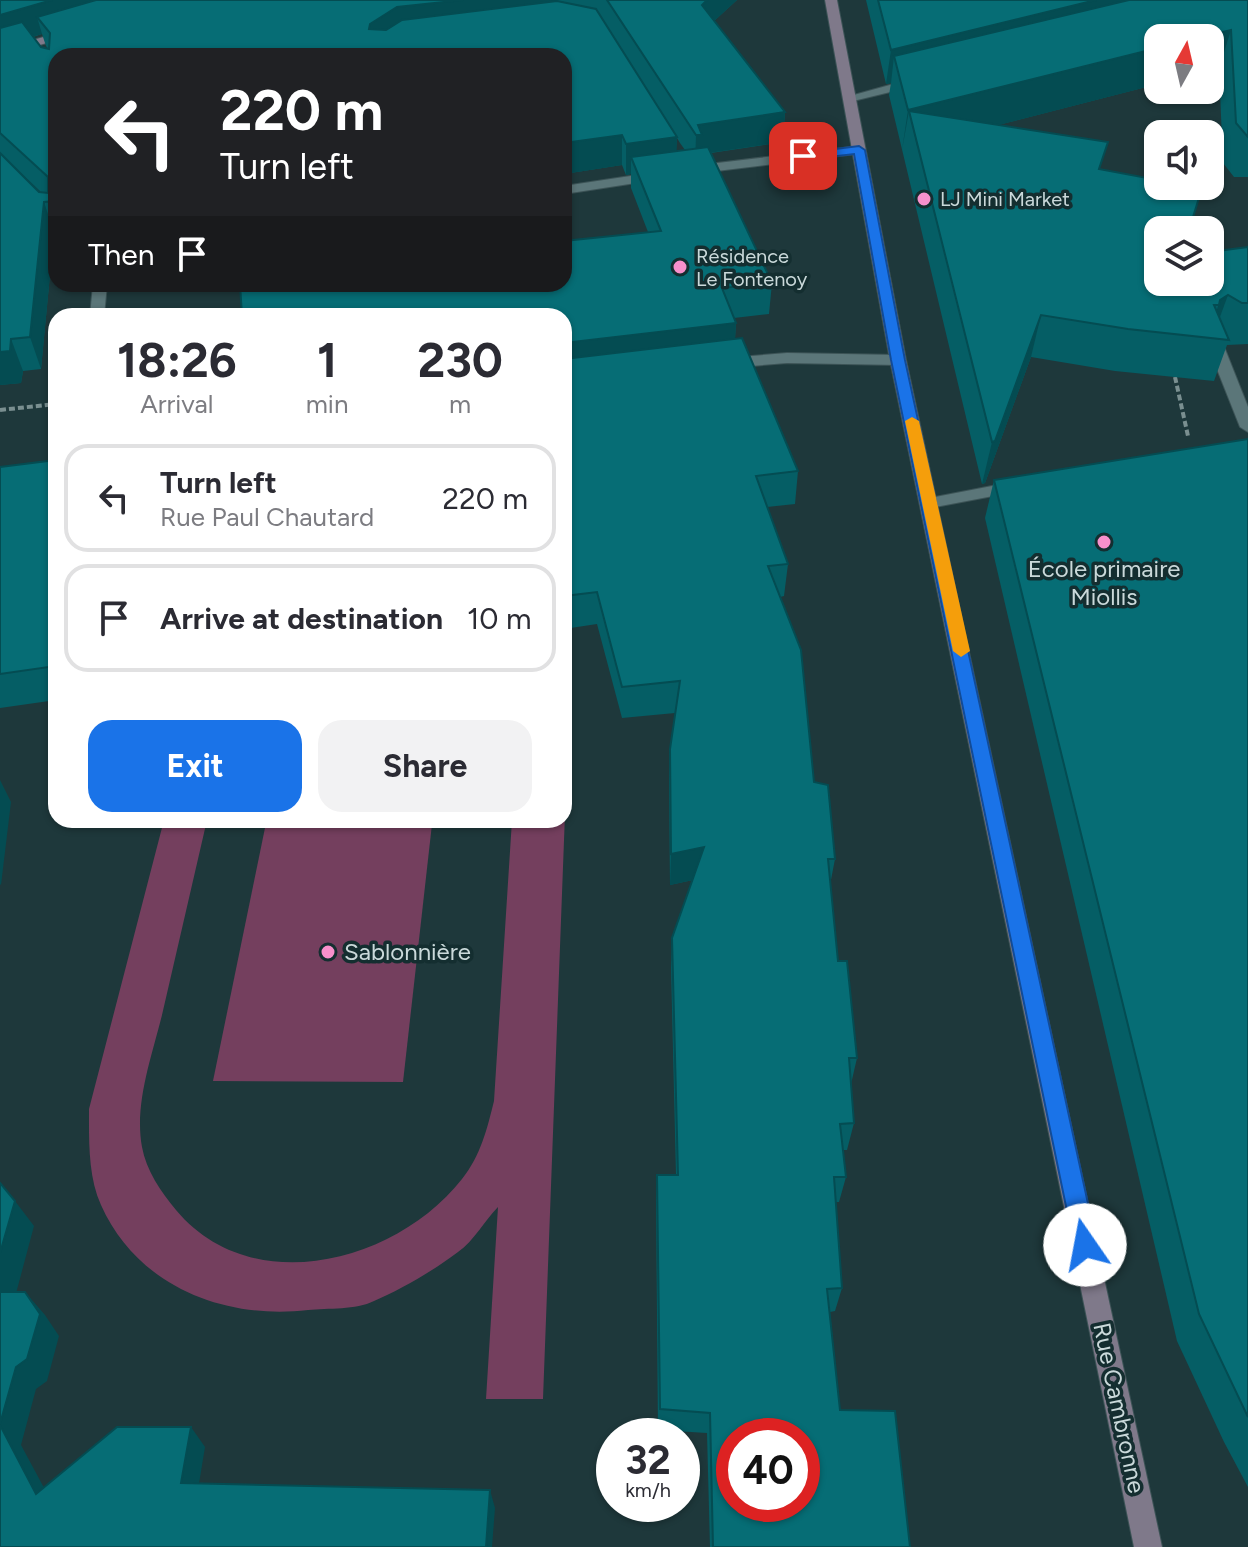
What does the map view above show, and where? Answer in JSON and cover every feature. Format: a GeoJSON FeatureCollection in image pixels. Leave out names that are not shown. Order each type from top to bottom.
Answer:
{"type":"FeatureCollection","features":[{"type":"Feature","properties":{"kind":"street","name":"Rue Cambronne"},"geometry":{"type":"LineString","coordinates":[[831,0],[898,360],[1148,1547]]}},
{"type":"Feature","properties":{"kind":"street"},"geometry":{"type":"LineString","coordinates":[[0,53],[38,49],[88,27]]}},
{"type":"Feature","properties":{"kind":"street"},"geometry":{"type":"LineString","coordinates":[[849,98],[921,80]]}},
{"type":"Feature","properties":{"kind":"street"},"geometry":{"type":"LineString","coordinates":[[572,188],[684,164],[859,150]]}},
{"type":"Feature","properties":{"kind":"street"},"geometry":{"type":"LineString","coordinates":[[1215,344],[1248,427]]}},
{"type":"Feature","properties":{"kind":"street"},"geometry":{"type":"LineString","coordinates":[[717,364],[787,358],[898,360]]}},
{"type":"Feature","properties":{"kind":"street"},"geometry":{"type":"LineString","coordinates":[[930,503],[1029,485]]}},
{"type":"Feature","properties":{"kind":"path"},"geometry":{"type":"LineString","coordinates":[[1175,377],[1188,436]]}},
{"type":"Feature","properties":{"kind":"path"},"geometry":{"type":"LineString","coordinates":[[0,410],[48,405]]}},
{"type":"Feature","properties":{"kind":"shaded area"},"geometry":{"type":"Polygon","coordinates":[[[162,828],[205,828],[149,1063],[142,1097],[140,1131],[147,1164],[165,1196],[207,1238],[244,1255],[283,1262],[323,1260],[363,1249],[401,1232],[434,1208],[462,1179],[479,1151],[494,1101],[511,828],[564,828],[543,1399],[486,1399],[498,1207],[458,1252],[418,1279],[359,1306],[276,1312],[245,1309],[215,1303],[186,1292],[160,1276],[137,1257],[117,1233],[101,1205],[90,1158],[89,1109],[162,828]]]}},
{"type":"Feature","properties":{"kind":"shaded area","name":"Sablonnière"},"geometry":{"type":"Polygon","coordinates":[[[265,828],[432,828],[403,1082],[213,1081],[265,828]]]}},
{"type":"Feature","properties":{"kind":"building"},"geometry":{"type":"Polygon","coordinates":[[[0,0],[52,0],[0,15],[0,0]]]}},
{"type":"Feature","properties":{"kind":"building"},"geometry":{"type":"Polygon","coordinates":[[[96,0],[463,0],[397,7],[370,24],[369,29],[386,30],[402,20],[557,1],[596,9],[677,137],[626,144],[622,135],[572,142],[572,48],[49,48],[50,33],[37,17],[96,0]]]}},
{"type":"Feature","properties":{"kind":"building"},"geometry":{"type":"Polygon","coordinates":[[[607,0],[707,0],[702,5],[785,112],[698,125],[702,135],[696,135],[607,0]]]}},
{"type":"Feature","properties":{"kind":"building"},"geometry":{"type":"Polygon","coordinates":[[[878,0],[1096,0],[891,50],[878,0]]]}},
{"type":"Feature","properties":{"kind":"building"},"geometry":{"type":"Polygon","coordinates":[[[1129,0],[1248,0],[1248,137],[1236,123],[1231,30],[1224,32],[1224,24],[1144,24],[1144,51],[908,110],[894,56],[1129,0]]]}},
{"type":"Feature","properties":{"kind":"building"},"geometry":{"type":"Polygon","coordinates":[[[22,22],[41,47],[48,49],[48,177],[0,133],[0,28],[22,22]]]}},
{"type":"Feature","properties":{"kind":"building"},"geometry":{"type":"Polygon","coordinates":[[[909,111],[1108,142],[1099,169],[1144,177],[1144,200],[1198,200],[1193,216],[1144,216],[1144,296],[1224,296],[1224,250],[1248,247],[1248,303],[1228,295],[1220,300],[1219,305],[1214,305],[1229,340],[1128,329],[1041,315],[995,441],[992,442],[909,111]]]}},
{"type":"Feature","properties":{"kind":"building","name":"Résidence Le Fontenoy"},"geometry":{"type":"Polygon","coordinates":[[[708,147],[772,283],[722,288],[736,323],[572,342],[572,308],[242,308],[240,292],[572,292],[572,240],[661,231],[631,157],[708,147]]]}},
{"type":"Feature","properties":{"kind":"building"},"geometry":{"type":"Polygon","coordinates":[[[0,153],[39,192],[48,193],[48,202],[44,202],[30,337],[11,339],[10,351],[0,352],[0,153]]]}},
{"type":"Feature","properties":{"kind":"building"},"geometry":{"type":"Polygon","coordinates":[[[742,338],[798,471],[756,476],[788,564],[768,566],[801,650],[814,782],[828,785],[835,859],[828,859],[838,961],[847,961],[857,1058],[849,1058],[854,1123],[840,1124],[846,1177],[834,1177],[842,1288],[827,1289],[840,1410],[895,1411],[910,1547],[713,1547],[710,1413],[660,1409],[657,1175],[678,1175],[672,938],[704,847],[671,854],[670,749],[680,681],[622,687],[597,592],[572,595],[572,358],[742,338]]]}},
{"type":"Feature","properties":{"kind":"building"},"geometry":{"type":"Polygon","coordinates":[[[1248,439],[1248,1417],[1199,1314],[994,480],[1248,439]]]}},
{"type":"Feature","properties":{"kind":"building"},"geometry":{"type":"Polygon","coordinates":[[[48,461],[48,667],[0,674],[0,467],[48,461]]]}},
{"type":"Feature","properties":{"kind":"building"},"geometry":{"type":"Polygon","coordinates":[[[0,1183],[15,1201],[0,1253],[0,1183]]]}},
{"type":"Feature","properties":{"kind":"building"},"geometry":{"type":"Polygon","coordinates":[[[0,1292],[25,1292],[40,1314],[27,1359],[16,1367],[0,1424],[0,1292]]]}},
{"type":"Feature","properties":{"kind":"building"},"geometry":{"type":"Polygon","coordinates":[[[0,1425],[36,1494],[117,1427],[191,1427],[181,1483],[490,1490],[486,1547],[0,1547],[0,1425]]]}},
{"type":"Feature","properties":{"kind":"slow traffic"},"geometry":{"type":"LineString","coordinates":[[912,421],[961,651]]}},
{"type":"Feature","properties":{"kind":"place","name":"LJ Mini Market"},"geometry":{"type":"Point","coordinates":[924,199]}},
{"type":"Feature","properties":{"kind":"place","name":"Résidence Le Fontenoy"},"geometry":{"type":"Point","coordinates":[680,267]}},
{"type":"Feature","properties":{"kind":"place","name":"École primaire Miollis"},"geometry":{"type":"Point","coordinates":[1104,542]}},
{"type":"Feature","properties":{"kind":"place","name":"Sablonnière"},"geometry":{"type":"Point","coordinates":[328,952]}},
{"type":"Feature","properties":{"kind":"route"},"geometry":{"type":"LineString","coordinates":[[803,156],[859,150],[898,360],[1085,1245]]}}]}
